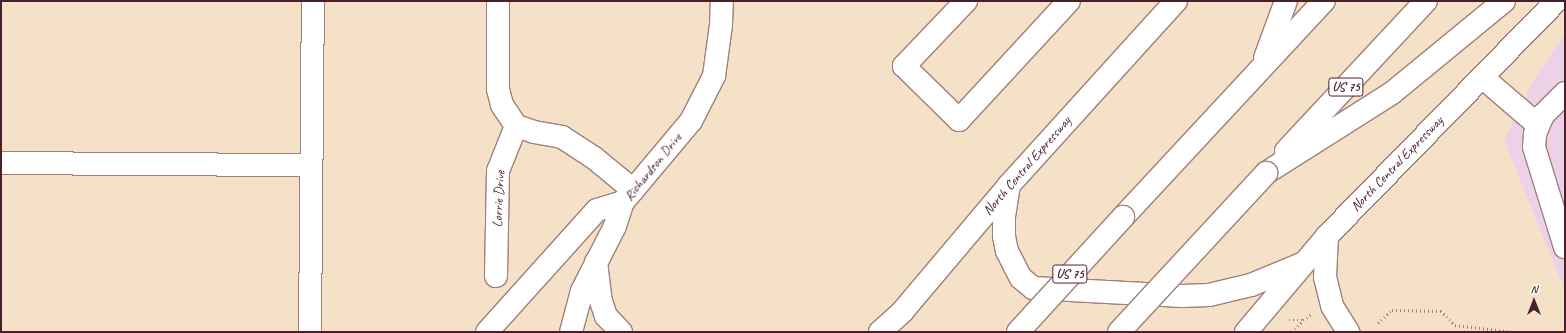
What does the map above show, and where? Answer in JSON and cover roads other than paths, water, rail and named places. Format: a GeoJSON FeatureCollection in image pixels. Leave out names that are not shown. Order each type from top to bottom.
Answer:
{"type":"FeatureCollection","features":[{"type":"Feature","properties":{"kind":"main road"},"geometry":{"type":"LineString","coordinates":[[310,332],[310,165],[313,1]]}},
{"type":"Feature","properties":{"kind":"main road"},"geometry":{"type":"LineString","coordinates":[[487,332],[597,210],[628,196],[593,157],[562,137],[534,132],[516,126],[502,105],[498,89],[498,1]]}},
{"type":"Feature","properties":{"kind":"main road","name":"Richardson Drive"},"geometry":{"type":"LineString","coordinates":[[571,332],[582,291],[615,226],[628,196],[690,121],[714,76],[721,25],[722,1]]}},
{"type":"Feature","properties":{"kind":"main road"},"geometry":{"type":"LineString","coordinates":[[966,1],[904,66],[959,120],[1069,1]]}},
{"type":"Feature","properties":{"kind":"main road","name":"North Central Expressway"},"geometry":{"type":"LineString","coordinates":[[880,332],[902,312],[1010,184],[1176,1]]}},
{"type":"Feature","properties":{"kind":"main road"},"geometry":{"type":"LineString","coordinates":[[1261,68],[1286,1]]}},
{"type":"Feature","properties":{"kind":"main road","name":"US 75"},"geometry":{"type":"LineString","coordinates":[[1018,332],[1324,1]]}},
{"type":"Feature","properties":{"kind":"main road","name":"US 75"},"geometry":{"type":"LineString","coordinates":[[1119,332],[1426,1]]}},
{"type":"Feature","properties":{"kind":"main road"},"geometry":{"type":"LineString","coordinates":[[1266,173],[1392,94],[1504,1]]}},
{"type":"Feature","properties":{"kind":"main road","name":"North Central Expressway"},"geometry":{"type":"LineString","coordinates":[[1246,332],[1327,236],[1556,1]]}},
{"type":"Feature","properties":{"kind":"main road"},"geometry":{"type":"LineString","coordinates":[[1482,77],[1538,125]]}},
{"type":"Feature","properties":{"kind":"main road"},"geometry":{"type":"LineString","coordinates":[[1565,93],[1543,116],[1538,125],[1534,146],[1565,246]]}},
{"type":"Feature","properties":{"kind":"main road","name":"Lorrie Drive"},"geometry":{"type":"LineString","coordinates":[[496,276],[498,171],[516,126]]}},
{"type":"Feature","properties":{"kind":"main road"},"geometry":{"type":"LineString","coordinates":[[1,163],[310,165]]}},
{"type":"Feature","properties":{"kind":"main road"},"geometry":{"type":"LineString","coordinates":[[1010,184],[1004,215],[1004,236],[1007,251],[1021,278],[1033,288],[1182,296],[1209,295],[1251,285],[1306,262]]}},
{"type":"Feature","properties":{"kind":"main road"},"geometry":{"type":"LineString","coordinates":[[1327,236],[1325,277],[1332,306],[1348,332]]}},
{"type":"Feature","properties":{"kind":"main road"},"geometry":{"type":"LineString","coordinates":[[596,262],[601,301],[606,316],[621,332]]}}]}
